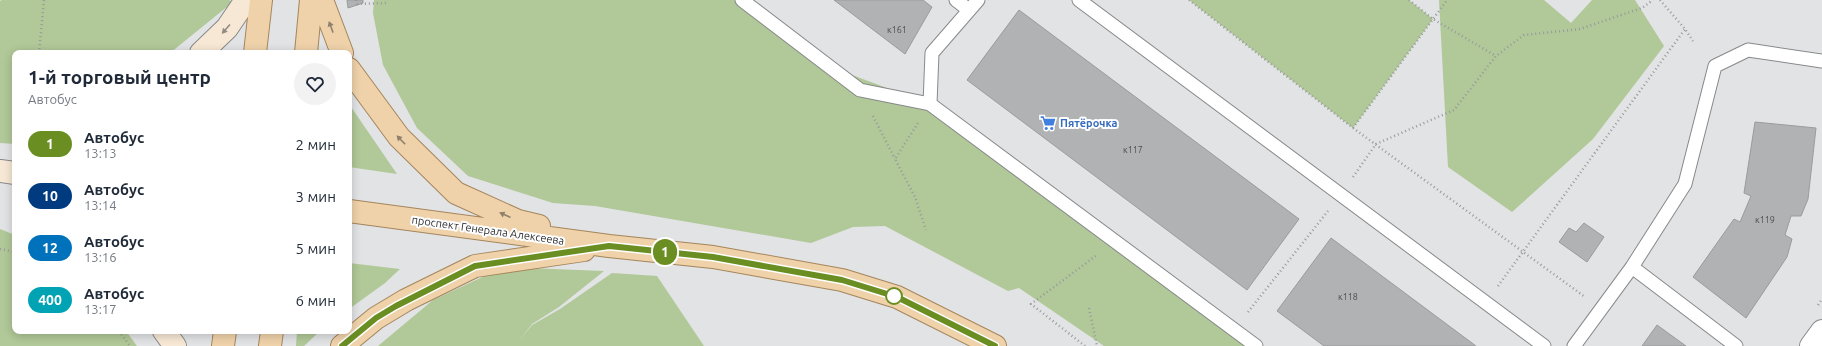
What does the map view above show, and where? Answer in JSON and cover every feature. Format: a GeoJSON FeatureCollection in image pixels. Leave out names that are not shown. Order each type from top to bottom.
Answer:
{"type":"FeatureCollection","features":[{"type":"Feature","properties":{"kind":"main road"},"geometry":{"type":"LineString","coordinates":[[204,50],[227,28],[246,0]]}},
{"type":"Feature","properties":{"kind":"main road"},"geometry":{"type":"LineString","coordinates":[[255,50],[261,0]]}},
{"type":"Feature","properties":{"kind":"main road"},"geometry":{"type":"LineString","coordinates":[[306,50],[311,0]]}},
{"type":"Feature","properties":{"kind":"main road"},"geometry":{"type":"LineString","coordinates":[[322,0],[341,50]]}},
{"type":"Feature","properties":{"kind":"main road"},"geometry":{"type":"LineString","coordinates":[[352,73],[399,137],[456,193],[518,221],[609,246]]}},
{"type":"Feature","properties":{"kind":"main road"},"geometry":{"type":"LineString","coordinates":[[0,172],[12,173]]}},
{"type":"Feature","properties":{"kind":"main road","name":"проспект Генерала Алексеева"},"geometry":{"type":"LineString","coordinates":[[352,211],[609,246],[713,257],[842,280],[897,297],[995,346]]}},
{"type":"Feature","properties":{"kind":"main road"},"geometry":{"type":"LineString","coordinates":[[342,346],[388,310],[475,266],[609,246]]}},
{"type":"Feature","properties":{"kind":"main road"},"geometry":{"type":"LineString","coordinates":[[166,334],[175,346]]}},
{"type":"Feature","properties":{"kind":"main road"},"geometry":{"type":"LineString","coordinates":[[223,346],[225,334]]}},
{"type":"Feature","properties":{"kind":"main road"},"geometry":{"type":"LineString","coordinates":[[270,346],[272,334]]}},
{"type":"Feature","properties":{"kind":"street"},"geometry":{"type":"LineString","coordinates":[[1811,346],[1822,331]]}},
{"type":"Feature","properties":{"kind":"lane"},"geometry":{"type":"LineString","coordinates":[[742,0],[860,90],[930,104],[1256,346]]}},
{"type":"Feature","properties":{"kind":"lane"},"geometry":{"type":"LineString","coordinates":[[956,0],[969,10]]}},
{"type":"Feature","properties":{"kind":"lane"},"geometry":{"type":"LineString","coordinates":[[930,104],[932,53],[978,0]]}},
{"type":"Feature","properties":{"kind":"lane"},"geometry":{"type":"LineString","coordinates":[[1079,0],[1544,346]]}},
{"type":"Feature","properties":{"kind":"lane"},"geometry":{"type":"LineString","coordinates":[[1574,346],[1632,268],[1685,184],[1715,66],[1748,50],[1822,61]]}},
{"type":"Feature","properties":{"kind":"lane"},"geometry":{"type":"LineString","coordinates":[[1632,268],[1736,346]]}},
{"type":"Feature","properties":{"kind":"path"},"geometry":{"type":"LineString","coordinates":[[39,50],[44,0]]}},
{"type":"Feature","properties":{"kind":"path"},"geometry":{"type":"LineString","coordinates":[[356,0],[357,4],[388,3]]}},
{"type":"Feature","properties":{"kind":"path"},"geometry":{"type":"LineString","coordinates":[[1189,0],[1353,128],[1522,253],[1601,309]]}},
{"type":"Feature","properties":{"kind":"path"},"geometry":{"type":"LineString","coordinates":[[1408,0],[1433,18],[1496,56]]}},
{"type":"Feature","properties":{"kind":"path"},"geometry":{"type":"LineString","coordinates":[[1353,128],[1447,0]]}},
{"type":"Feature","properties":{"kind":"path"},"geometry":{"type":"LineString","coordinates":[[1234,330],[1341,194],[1376,144],[1454,110],[1496,56],[1524,35],[1580,29],[1642,8],[1653,0]]}},
{"type":"Feature","properties":{"kind":"path"},"geometry":{"type":"LineString","coordinates":[[1660,0],[1685,29],[1693,41]]}},
{"type":"Feature","properties":{"kind":"path"},"geometry":{"type":"LineString","coordinates":[[1486,302],[1685,29]]}},
{"type":"Feature","properties":{"kind":"path"},"geometry":{"type":"LineString","coordinates":[[860,90],[915,197],[926,230]]}},
{"type":"Feature","properties":{"kind":"path"},"geometry":{"type":"LineString","coordinates":[[895,159],[930,104]]}},
{"type":"Feature","properties":{"kind":"path"},"geometry":{"type":"LineString","coordinates":[[0,249],[12,251]]}},
{"type":"Feature","properties":{"kind":"path"},"geometry":{"type":"LineString","coordinates":[[1056,285],[1032,304],[1085,346]]}},
{"type":"Feature","properties":{"kind":"path"},"geometry":{"type":"LineString","coordinates":[[1089,308],[1097,346]]}},
{"type":"Feature","properties":{"kind":"path"},"geometry":{"type":"LineString","coordinates":[[121,334],[130,346]]}},
{"type":"Feature","properties":{"kind":"green space"},"geometry":{"type":"Polygon","coordinates":[[[229,0],[233,2],[174,50],[12,50],[12,144],[0,143],[0,1],[229,0]]]}},
{"type":"Feature","properties":{"kind":"green space"},"geometry":{"type":"Polygon","coordinates":[[[374,0],[734,0],[828,66],[930,104],[1256,346],[1104,346],[1019,288],[1008,291],[885,226],[853,227],[811,243],[595,206],[553,203],[468,176],[417,128],[383,65],[373,13],[374,0]]]}},
{"type":"Feature","properties":{"kind":"green space"},"geometry":{"type":"Polygon","coordinates":[[[1189,0],[1409,0],[1433,19],[1353,128],[1189,0]]]}},
{"type":"Feature","properties":{"kind":"green space"},"geometry":{"type":"Polygon","coordinates":[[[1439,0],[1544,0],[1571,23],[1592,0],[1635,0],[1664,46],[1593,139],[1512,212],[1448,167],[1439,0]]]}},
{"type":"Feature","properties":{"kind":"green space"},"geometry":{"type":"Polygon","coordinates":[[[352,108],[397,174],[352,167],[352,108]]]}},
{"type":"Feature","properties":{"kind":"green space"},"geometry":{"type":"Polygon","coordinates":[[[0,229],[12,234],[12,334],[128,334],[137,346],[0,346],[0,229]]]}},
{"type":"Feature","properties":{"kind":"green space"},"geometry":{"type":"Polygon","coordinates":[[[352,263],[400,269],[385,283],[352,307],[352,263]]]}},
{"type":"Feature","properties":{"kind":"green space"},"geometry":{"type":"Polygon","coordinates":[[[504,267],[604,271],[559,307],[532,324],[518,342],[532,325],[560,309],[612,273],[657,276],[704,346],[378,346],[433,300],[504,267]]]}},
{"type":"Feature","properties":{"kind":"green space"},"geometry":{"type":"Polygon","coordinates":[[[297,334],[317,334],[304,346],[296,346],[297,334]]]}},
{"type":"Feature","properties":{"kind":"building"},"geometry":{"type":"Polygon","coordinates":[[[347,0],[363,0],[363,3],[348,8],[347,0]]]}},
{"type":"Feature","properties":{"kind":"building"},"geometry":{"type":"Polygon","coordinates":[[[834,0],[923,0],[932,7],[905,54],[834,0]]]}},
{"type":"Feature","properties":{"kind":"building"},"geometry":{"type":"Polygon","coordinates":[[[1019,10],[1299,219],[1247,290],[967,80],[1019,10]]]}},
{"type":"Feature","properties":{"kind":"building"},"geometry":{"type":"Polygon","coordinates":[[[1755,122],[1816,128],[1808,199],[1801,216],[1791,216],[1785,235],[1792,239],[1787,257],[1746,318],[1693,277],[1734,219],[1740,222],[1751,196],[1744,193],[1755,122]]]}},
{"type":"Feature","properties":{"kind":"building"},"geometry":{"type":"Polygon","coordinates":[[[1584,223],[1604,237],[1587,262],[1559,242],[1569,228],[1576,232],[1584,223]]]}},
{"type":"Feature","properties":{"kind":"building"},"geometry":{"type":"Polygon","coordinates":[[[1331,238],[1476,346],[1324,346],[1277,311],[1331,238]]]}},
{"type":"Feature","properties":{"kind":"building"},"geometry":{"type":"Polygon","coordinates":[[[1657,325],[1686,346],[1642,346],[1657,325]]]}},
{"type":"Feature","properties":{"kind":"bus line","name":"1"},"geometry":{"type":"LineString","coordinates":[[342,346],[376,318],[406,300],[475,266],[609,246],[713,257],[842,280],[897,297],[995,346]]}},
{"type":"Feature","properties":{"kind":"place","name":"Пятёрочка"},"geometry":{"type":"Point","coordinates":[1048,123]}}]}
